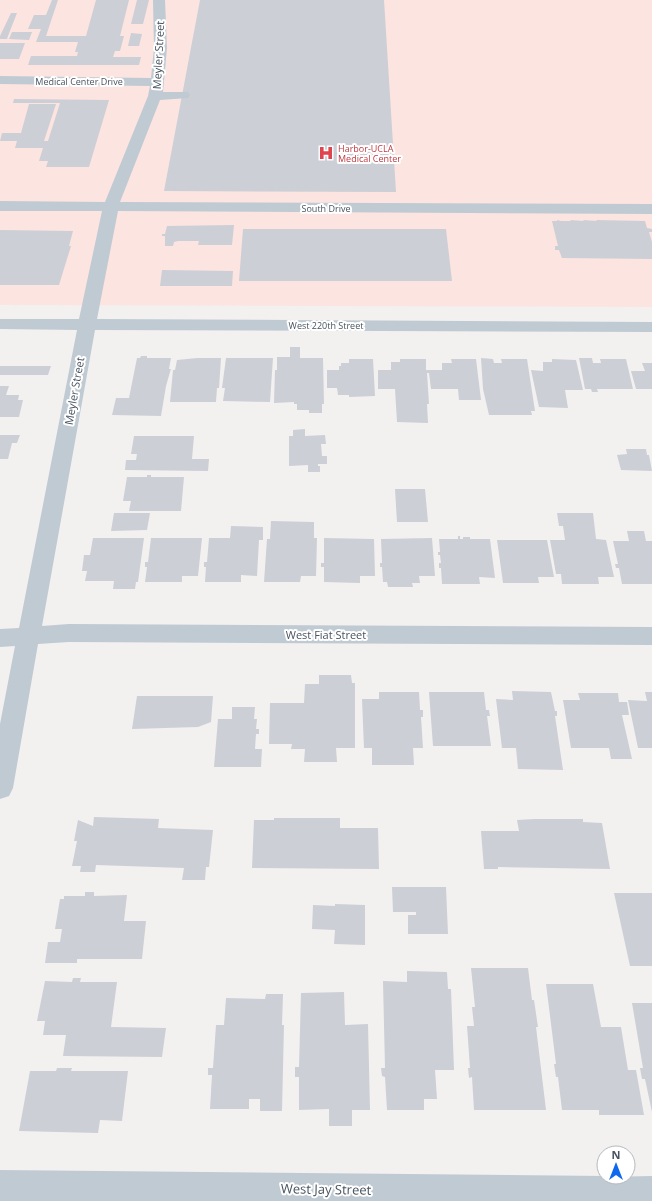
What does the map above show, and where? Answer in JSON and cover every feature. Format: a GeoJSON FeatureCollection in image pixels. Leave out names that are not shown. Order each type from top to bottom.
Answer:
{"type":"FeatureCollection","features":[{"type":"Feature","properties":{"kind":"street","name":"Meyler Street"},"geometry":{"type":"LineString","coordinates":[[0,788],[87,324],[111,206],[157,89],[161,32],[159,0]]}},
{"type":"Feature","properties":{"kind":"street","name":"Medical Center Drive"},"geometry":{"type":"LineString","coordinates":[[0,80],[157,89],[183,95]]}},
{"type":"Feature","properties":{"kind":"street","name":"South Drive"},"geometry":{"type":"LineString","coordinates":[[0,206],[652,209]]}},
{"type":"Feature","properties":{"kind":"street","name":"West 220th Street"},"geometry":{"type":"LineString","coordinates":[[0,324],[652,327]]}},
{"type":"Feature","properties":{"kind":"street","name":"West Fiat Street"},"geometry":{"type":"LineString","coordinates":[[0,638],[77,633],[652,636]]}},
{"type":"Feature","properties":{"kind":"street","name":"West Jay Street"},"geometry":{"type":"LineString","coordinates":[[0,1186],[652,1192]]}},
{"type":"Feature","properties":{"kind":"shaded area","name":"Harbor-UCLA Medical Center"},"geometry":{"type":"Polygon","coordinates":[[[0,0],[652,0],[652,307],[0,305],[0,0]]]}},
{"type":"Feature","properties":{"kind":"building"},"geometry":{"type":"Polygon","coordinates":[[[52,0],[58,0],[46,36],[86,36],[96,0],[129,0],[120,36],[124,36],[120,51],[115,51],[113,57],[141,57],[139,65],[28,65],[31,56],[77,56],[78,52],[75,52],[78,42],[36,42],[41,29],[28,29],[34,15],[46,15],[52,0]]]}},
{"type":"Feature","properties":{"kind":"building"},"geometry":{"type":"Polygon","coordinates":[[[137,0],[149,0],[143,24],[131,24],[137,0]]]}},
{"type":"Feature","properties":{"kind":"building"},"geometry":{"type":"Polygon","coordinates":[[[200,0],[384,0],[396,192],[164,191],[200,0]]]}},
{"type":"Feature","properties":{"kind":"building"},"geometry":{"type":"Polygon","coordinates":[[[11,13],[17,13],[7,39],[0,39],[0,36],[11,13]]]}},
{"type":"Feature","properties":{"kind":"building"},"geometry":{"type":"Polygon","coordinates":[[[12,32],[32,32],[29,40],[9,39],[12,32]]]}},
{"type":"Feature","properties":{"kind":"building"},"geometry":{"type":"Polygon","coordinates":[[[131,33],[142,34],[139,46],[128,46],[131,33]]]}},
{"type":"Feature","properties":{"kind":"building"},"geometry":{"type":"Polygon","coordinates":[[[0,43],[25,43],[19,59],[0,59],[0,43]]]}},
{"type":"Feature","properties":{"kind":"building"},"geometry":{"type":"Polygon","coordinates":[[[14,99],[109,100],[89,167],[46,167],[48,161],[39,161],[43,148],[15,148],[17,141],[0,141],[2,133],[21,133],[29,104],[56,104],[44,141],[48,141],[60,103],[13,103],[14,99]]]}},
{"type":"Feature","properties":{"kind":"building"},"geometry":{"type":"Polygon","coordinates":[[[552,221],[645,221],[647,228],[652,229],[652,232],[649,232],[652,242],[652,259],[562,258],[559,250],[555,250],[555,246],[558,246],[552,221]]]}},
{"type":"Feature","properties":{"kind":"building"},"geometry":{"type":"Polygon","coordinates":[[[234,225],[232,245],[198,245],[199,241],[178,241],[174,242],[173,246],[165,246],[165,236],[162,236],[162,234],[165,234],[167,226],[234,225]]]}},
{"type":"Feature","properties":{"kind":"building"},"geometry":{"type":"Polygon","coordinates":[[[243,229],[446,229],[452,281],[239,281],[243,229]]]}},
{"type":"Feature","properties":{"kind":"building"},"geometry":{"type":"Polygon","coordinates":[[[0,230],[73,231],[69,246],[71,246],[59,285],[0,285],[0,230]]]}},
{"type":"Feature","properties":{"kind":"building"},"geometry":{"type":"Polygon","coordinates":[[[162,270],[233,271],[232,286],[160,286],[162,270]]]}},
{"type":"Feature","properties":{"kind":"building"},"geometry":{"type":"Polygon","coordinates":[[[290,347],[300,347],[300,358],[323,358],[324,404],[322,404],[322,413],[309,413],[309,410],[297,410],[297,404],[294,404],[294,402],[274,403],[277,357],[290,357],[290,347]]]}},
{"type":"Feature","properties":{"kind":"building"},"geometry":{"type":"Polygon","coordinates":[[[141,356],[147,356],[147,358],[171,358],[169,369],[171,369],[166,386],[161,416],[112,415],[116,398],[129,398],[137,358],[140,358],[141,356]]]}},
{"type":"Feature","properties":{"kind":"building"},"geometry":{"type":"Polygon","coordinates":[[[221,358],[219,388],[217,388],[216,402],[170,402],[173,370],[175,370],[177,360],[221,358]]]}},
{"type":"Feature","properties":{"kind":"building"},"geometry":{"type":"Polygon","coordinates":[[[226,358],[273,358],[270,402],[223,401],[225,388],[222,388],[226,358]]]}},
{"type":"Feature","properties":{"kind":"building"},"geometry":{"type":"Polygon","coordinates":[[[481,358],[493,359],[494,363],[502,363],[501,359],[527,359],[535,411],[531,411],[532,415],[489,415],[483,389],[481,358]]]}},
{"type":"Feature","properties":{"kind":"building"},"geometry":{"type":"Polygon","coordinates":[[[579,358],[592,358],[593,363],[601,363],[600,359],[626,359],[633,389],[597,389],[598,392],[592,392],[591,389],[585,389],[579,358]]]}},
{"type":"Feature","properties":{"kind":"building"},"geometry":{"type":"Polygon","coordinates":[[[349,359],[373,359],[375,396],[349,397],[349,395],[338,395],[337,388],[327,388],[327,370],[339,370],[341,363],[349,363],[349,359]]]}},
{"type":"Feature","properties":{"kind":"building"},"geometry":{"type":"Polygon","coordinates":[[[400,359],[426,359],[426,370],[442,370],[442,363],[452,363],[451,359],[476,359],[481,400],[459,400],[458,389],[431,389],[429,373],[427,373],[429,404],[427,404],[428,423],[397,422],[395,389],[378,389],[378,370],[391,370],[391,362],[400,362],[400,359]]]}},
{"type":"Feature","properties":{"kind":"building"},"geometry":{"type":"Polygon","coordinates":[[[552,359],[576,360],[583,390],[565,390],[568,408],[539,407],[531,370],[543,371],[543,362],[552,362],[552,359]]]}},
{"type":"Feature","properties":{"kind":"building"},"geometry":{"type":"Polygon","coordinates":[[[642,363],[652,363],[652,389],[636,389],[631,371],[645,371],[642,363]]]}},
{"type":"Feature","properties":{"kind":"building"},"geometry":{"type":"Polygon","coordinates":[[[0,366],[51,366],[48,375],[0,375],[0,366]]]}},
{"type":"Feature","properties":{"kind":"building"},"geometry":{"type":"Polygon","coordinates":[[[0,386],[9,386],[6,395],[19,395],[18,400],[23,400],[19,417],[0,417],[0,386]]]}},
{"type":"Feature","properties":{"kind":"building"},"geometry":{"type":"Polygon","coordinates":[[[305,429],[305,436],[325,435],[326,444],[321,444],[322,456],[327,456],[327,464],[318,464],[318,466],[320,466],[320,472],[308,472],[308,465],[289,466],[289,436],[293,436],[293,430],[305,429]]]}},
{"type":"Feature","properties":{"kind":"building"},"geometry":{"type":"Polygon","coordinates":[[[0,435],[20,435],[17,443],[12,443],[8,459],[0,459],[0,435]]]}},
{"type":"Feature","properties":{"kind":"building"},"geometry":{"type":"Polygon","coordinates":[[[134,436],[194,436],[192,459],[209,459],[208,471],[125,470],[126,460],[136,460],[137,454],[131,454],[134,436]]]}},
{"type":"Feature","properties":{"kind":"building"},"geometry":{"type":"Polygon","coordinates":[[[626,449],[646,449],[647,455],[649,455],[652,471],[621,470],[617,455],[627,454],[626,449]]]}},
{"type":"Feature","properties":{"kind":"building"},"geometry":{"type":"Polygon","coordinates":[[[147,475],[151,475],[151,477],[184,477],[181,511],[129,511],[131,501],[123,501],[127,477],[147,477],[147,475]]]}},
{"type":"Feature","properties":{"kind":"building"},"geometry":{"type":"Polygon","coordinates":[[[395,489],[425,489],[428,522],[397,522],[395,489]]]}},
{"type":"Feature","properties":{"kind":"building"},"geometry":{"type":"Polygon","coordinates":[[[114,513],[150,513],[147,530],[111,531],[114,513]]]}},
{"type":"Feature","properties":{"kind":"building"},"geometry":{"type":"Polygon","coordinates":[[[557,513],[593,513],[596,539],[606,540],[614,577],[598,577],[599,584],[562,584],[561,574],[556,574],[550,540],[565,540],[563,526],[559,526],[557,513]]]}},
{"type":"Feature","properties":{"kind":"building"},"geometry":{"type":"Polygon","coordinates":[[[271,521],[314,522],[314,538],[317,538],[316,576],[301,576],[300,582],[264,582],[267,539],[270,539],[271,521]]]}},
{"type":"Feature","properties":{"kind":"building"},"geometry":{"type":"Polygon","coordinates":[[[231,526],[263,527],[263,540],[259,540],[257,576],[241,575],[241,582],[205,582],[206,567],[204,567],[204,562],[207,562],[209,538],[230,538],[231,526]]]}},
{"type":"Feature","properties":{"kind":"building"},"geometry":{"type":"Polygon","coordinates":[[[627,531],[644,531],[646,541],[652,541],[652,584],[622,584],[619,568],[616,568],[615,564],[618,564],[613,541],[629,541],[627,531]]]}},
{"type":"Feature","properties":{"kind":"building"},"geometry":{"type":"Polygon","coordinates":[[[458,536],[460,536],[460,539],[463,539],[463,537],[470,537],[470,539],[490,539],[495,578],[479,577],[480,584],[442,584],[441,568],[439,568],[439,563],[441,563],[440,555],[438,555],[438,552],[440,552],[439,539],[458,539],[458,536]]]}},
{"type":"Feature","properties":{"kind":"building"},"geometry":{"type":"Polygon","coordinates":[[[93,538],[144,538],[138,582],[136,582],[135,589],[113,589],[114,581],[85,581],[87,571],[82,571],[84,555],[90,555],[93,538]]]}},
{"type":"Feature","properties":{"kind":"building"},"geometry":{"type":"Polygon","coordinates":[[[151,538],[202,538],[198,576],[182,576],[182,582],[145,582],[147,567],[145,567],[145,562],[148,562],[151,538]]]}},
{"type":"Feature","properties":{"kind":"building"},"geometry":{"type":"Polygon","coordinates":[[[324,538],[374,539],[375,576],[360,576],[360,583],[324,582],[324,567],[321,567],[321,563],[324,563],[324,538]]]}},
{"type":"Feature","properties":{"kind":"building"},"geometry":{"type":"Polygon","coordinates":[[[432,538],[435,576],[419,576],[420,583],[412,583],[413,587],[388,587],[387,582],[383,582],[382,567],[380,567],[380,563],[382,563],[381,539],[432,538]]]}},
{"type":"Feature","properties":{"kind":"building"},"geometry":{"type":"Polygon","coordinates":[[[497,540],[547,540],[554,577],[538,577],[539,583],[503,583],[497,540]]]}},
{"type":"Feature","properties":{"kind":"building"},"geometry":{"type":"Polygon","coordinates":[[[319,675],[351,675],[352,683],[355,683],[355,748],[336,748],[337,762],[304,762],[305,749],[291,749],[292,744],[269,744],[270,703],[304,703],[305,684],[319,684],[319,675]]]}},
{"type":"Feature","properties":{"kind":"building"},"geometry":{"type":"Polygon","coordinates":[[[512,691],[551,692],[555,711],[557,711],[557,716],[555,716],[563,770],[518,769],[516,748],[502,748],[496,699],[513,700],[512,691]]]}},
{"type":"Feature","properties":{"kind":"building"},"geometry":{"type":"Polygon","coordinates":[[[379,692],[419,692],[420,710],[423,710],[423,717],[421,717],[423,748],[413,748],[414,765],[372,765],[372,748],[364,748],[362,699],[379,699],[379,692]]]}},
{"type":"Feature","properties":{"kind":"building"},"geometry":{"type":"Polygon","coordinates":[[[429,692],[484,692],[486,710],[489,710],[490,716],[487,716],[491,746],[433,746],[429,692]]]}},
{"type":"Feature","properties":{"kind":"building"},"geometry":{"type":"Polygon","coordinates":[[[645,692],[652,692],[652,748],[638,748],[628,700],[647,701],[645,692]]]}},
{"type":"Feature","properties":{"kind":"building"},"geometry":{"type":"Polygon","coordinates":[[[578,693],[618,693],[619,702],[627,702],[629,715],[622,715],[632,759],[611,759],[609,748],[571,748],[563,700],[580,700],[578,693]]]}},
{"type":"Feature","properties":{"kind":"building"},"geometry":{"type":"Polygon","coordinates":[[[137,696],[213,696],[211,722],[198,727],[132,729],[137,696]]]}},
{"type":"Feature","properties":{"kind":"building"},"geometry":{"type":"Polygon","coordinates":[[[232,707],[255,707],[254,719],[257,719],[256,729],[259,729],[259,734],[256,734],[255,749],[262,749],[261,767],[214,767],[218,719],[232,719],[232,707]]]}},
{"type":"Feature","properties":{"kind":"building"},"geometry":{"type":"Polygon","coordinates":[[[94,817],[159,819],[158,828],[213,830],[209,867],[206,867],[205,880],[182,880],[184,868],[96,865],[95,872],[80,872],[81,866],[72,866],[77,841],[74,841],[78,820],[93,826],[94,817]]]}},
{"type":"Feature","properties":{"kind":"building"},"geometry":{"type":"Polygon","coordinates":[[[274,818],[340,818],[340,828],[378,828],[379,869],[252,868],[254,820],[274,820],[274,818]]]}},
{"type":"Feature","properties":{"kind":"building"},"geometry":{"type":"Polygon","coordinates":[[[583,819],[583,822],[602,823],[610,869],[498,867],[498,869],[484,869],[481,831],[519,831],[517,820],[583,819]]]}},
{"type":"Feature","properties":{"kind":"building"},"geometry":{"type":"Polygon","coordinates":[[[392,887],[446,887],[448,934],[408,934],[408,915],[416,915],[416,912],[393,912],[392,887]]]}},
{"type":"Feature","properties":{"kind":"building"},"geometry":{"type":"Polygon","coordinates":[[[85,892],[94,892],[94,896],[127,895],[124,921],[146,921],[142,959],[77,959],[77,963],[45,963],[48,942],[60,942],[62,929],[55,929],[60,899],[64,899],[64,896],[85,896],[85,892]]]}},
{"type":"Feature","properties":{"kind":"building"},"geometry":{"type":"Polygon","coordinates":[[[614,893],[652,893],[652,966],[630,966],[614,893]]]}},
{"type":"Feature","properties":{"kind":"building"},"geometry":{"type":"Polygon","coordinates":[[[335,904],[365,905],[365,945],[334,944],[335,930],[312,929],[313,905],[335,906],[335,904]]]}},
{"type":"Feature","properties":{"kind":"building"},"geometry":{"type":"Polygon","coordinates":[[[471,968],[528,968],[532,1000],[534,1000],[538,1027],[536,1027],[546,1110],[474,1110],[472,1077],[469,1078],[468,1068],[470,1068],[467,1026],[474,1026],[472,1007],[475,1007],[471,968]]]}},
{"type":"Feature","properties":{"kind":"building"},"geometry":{"type":"Polygon","coordinates":[[[407,971],[447,972],[448,989],[451,989],[454,1070],[435,1070],[437,1099],[424,1099],[424,1110],[387,1110],[385,1077],[382,1076],[381,1068],[385,1068],[383,981],[407,982],[407,971]]]}},
{"type":"Feature","properties":{"kind":"building"},"geometry":{"type":"Polygon","coordinates":[[[73,978],[81,978],[80,982],[117,982],[111,1027],[166,1028],[162,1057],[63,1056],[66,1035],[43,1035],[45,1021],[37,1021],[45,981],[72,982],[73,978]]]}},
{"type":"Feature","properties":{"kind":"building"},"geometry":{"type":"Polygon","coordinates":[[[546,984],[593,984],[601,1027],[621,1027],[628,1070],[636,1070],[644,1115],[599,1115],[599,1110],[562,1110],[558,1077],[556,1077],[554,1064],[556,1064],[546,984]]]}},
{"type":"Feature","properties":{"kind":"building"},"geometry":{"type":"Polygon","coordinates":[[[344,992],[345,1025],[368,1024],[370,1110],[352,1110],[352,1126],[329,1126],[329,1109],[299,1110],[299,1077],[295,1077],[295,1067],[299,1067],[301,993],[344,992]]]}},
{"type":"Feature","properties":{"kind":"building"},"geometry":{"type":"Polygon","coordinates":[[[266,994],[283,994],[282,1025],[284,1025],[282,1111],[260,1111],[260,1099],[249,1099],[249,1109],[210,1109],[212,1075],[208,1075],[208,1068],[213,1068],[216,1025],[224,1025],[226,998],[265,999],[266,994]]]}},
{"type":"Feature","properties":{"kind":"building"},"geometry":{"type":"Polygon","coordinates":[[[632,1003],[652,1003],[652,1112],[645,1079],[642,1079],[640,1068],[643,1068],[632,1003]]]}},
{"type":"Feature","properties":{"kind":"building"},"geometry":{"type":"Polygon","coordinates":[[[57,1068],[72,1068],[71,1071],[128,1071],[122,1121],[100,1120],[98,1133],[19,1131],[30,1071],[56,1071],[57,1068]]]}},
{"type":"Feature","properties":{"kind":"place","name":"Harbor-UCLA Medical Center"},"geometry":{"type":"Point","coordinates":[326,153]}}]}
